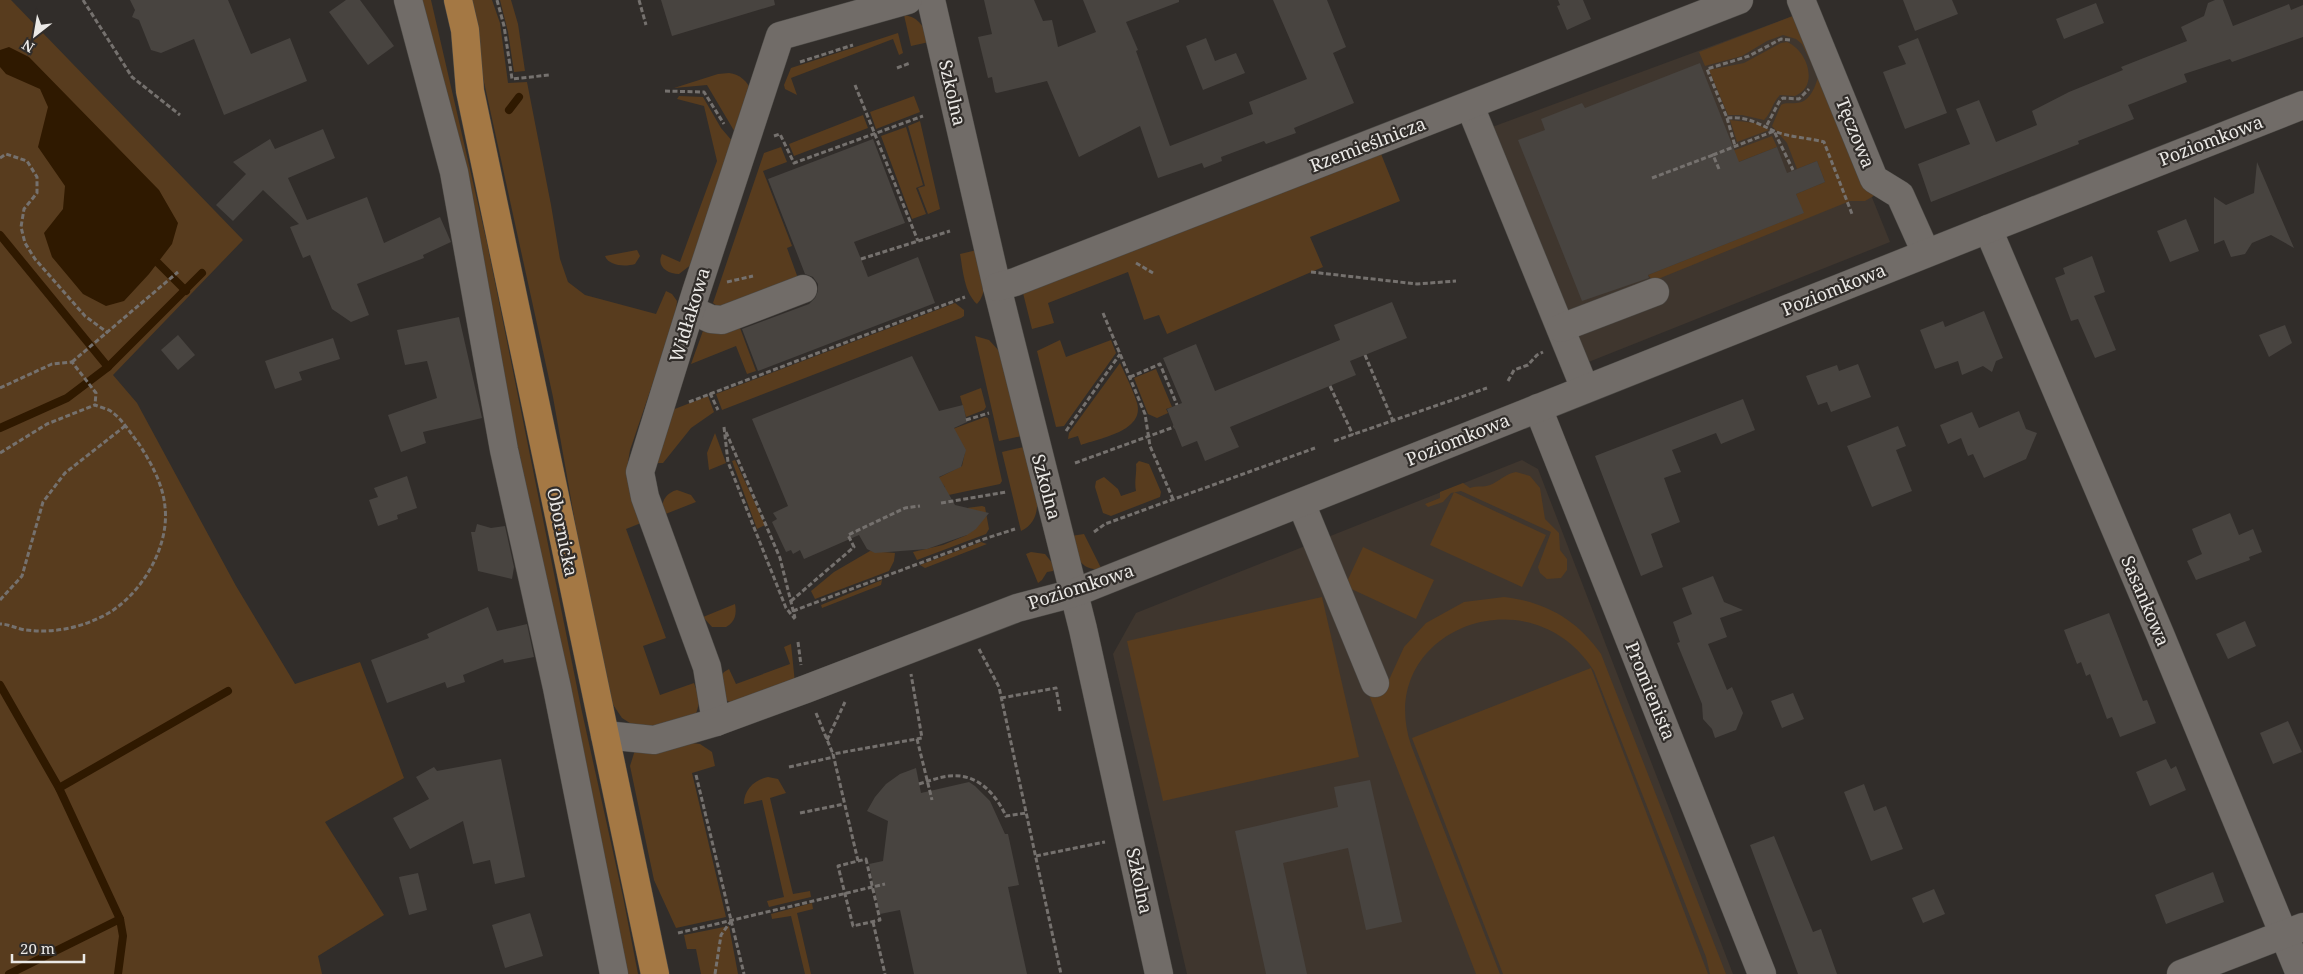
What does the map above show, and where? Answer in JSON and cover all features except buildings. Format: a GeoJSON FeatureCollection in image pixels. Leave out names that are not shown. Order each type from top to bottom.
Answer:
{"type":"FeatureCollection","features":[{"type":"Feature","properties":{"kind":"main road","name":"Obornicka"},"geometry":{"type":"LineString","coordinates":[[439,0],[447,31],[470,91]]}},
{"type":"Feature","properties":{"kind":"main road","name":"Obornicka"},"geometry":{"type":"LineString","coordinates":[[458,0],[465,30],[470,91],[656,974]]}},
{"type":"Feature","properties":{"kind":"street"},"geometry":{"type":"LineString","coordinates":[[408,0],[454,172],[504,450],[551,660],[614,974]]}},
{"type":"Feature","properties":{"kind":"street","name":"Widłakowa"},"geometry":{"type":"LineString","coordinates":[[716,722],[707,667],[645,497],[640,472],[690,310],[780,36],[908,0]]}},
{"type":"Feature","properties":{"kind":"street","name":"Szkolna"},"geometry":{"type":"LineString","coordinates":[[931,0],[997,287],[1074,593],[1159,974]]}},
{"type":"Feature","properties":{"kind":"street","name":"Rzemieślnicza"},"geometry":{"type":"LineString","coordinates":[[997,287],[1015,282],[1739,0]]}},
{"type":"Feature","properties":{"kind":"street","name":"Tęczowa"},"geometry":{"type":"LineString","coordinates":[[1801,0],[1874,179],[1900,195],[1926,253]]}},
{"type":"Feature","properties":{"kind":"street","name":"Poziomkowa"},"geometry":{"type":"LineString","coordinates":[[605,735],[654,740],[716,722],[1017,608],[1074,593],[1988,228],[2303,105]]}},
{"type":"Feature","properties":{"kind":"street"},"geometry":{"type":"LineString","coordinates":[[1470,106],[1556,338],[1586,389]]}},
{"type":"Feature","properties":{"kind":"street","name":"Sasankowa"},"geometry":{"type":"LineString","coordinates":[[1988,228],[2294,931],[2300,974]]}},
{"type":"Feature","properties":{"kind":"street"},"geometry":{"type":"LineString","coordinates":[[690,310],[711,319],[722,320],[803,289]]}},
{"type":"Feature","properties":{"kind":"street"},"geometry":{"type":"LineString","coordinates":[[1556,338],[1655,292]]}},
{"type":"Feature","properties":{"kind":"street","name":"Promienista"},"geometry":{"type":"LineString","coordinates":[[1538,408],[1762,974]]}},
{"type":"Feature","properties":{"kind":"street"},"geometry":{"type":"LineString","coordinates":[[1301,503],[1375,683]]}},
{"type":"Feature","properties":{"kind":"street"},"geometry":{"type":"LineString","coordinates":[[2181,974],[2294,931]]}},
{"type":"Feature","properties":{"kind":"path"},"geometry":{"type":"LineString","coordinates":[[83,0],[132,77],[180,115]]}},
{"type":"Feature","properties":{"kind":"path"},"geometry":{"type":"LineString","coordinates":[[497,0],[504,26],[512,79],[549,75]]}},
{"type":"Feature","properties":{"kind":"path"},"geometry":{"type":"LineString","coordinates":[[639,0],[646,24]]}},
{"type":"Feature","properties":{"kind":"path"},"geometry":{"type":"LineString","coordinates":[[1735,146],[1727,118],[1706,69],[1749,56],[1781,39],[1794,42]]}},
{"type":"Feature","properties":{"kind":"path"},"geometry":{"type":"LineString","coordinates":[[798,62],[855,44]]}},
{"type":"Feature","properties":{"kind":"path"},"geometry":{"type":"LineString","coordinates":[[897,68],[910,63]]}},
{"type":"Feature","properties":{"kind":"path"},"geometry":{"type":"LineString","coordinates":[[1767,126],[1780,100],[1783,98],[1799,99],[1806,94],[1812,84]]}},
{"type":"Feature","properties":{"kind":"path"},"geometry":{"type":"LineString","coordinates":[[855,85],[918,241]]}},
{"type":"Feature","properties":{"kind":"path"},"geometry":{"type":"LineString","coordinates":[[665,91],[704,92],[728,131]]}},
{"type":"Feature","properties":{"kind":"path"},"geometry":{"type":"LineString","coordinates":[[786,146],[794,163],[922,116]]}},
{"type":"Feature","properties":{"kind":"path"},"geometry":{"type":"LineString","coordinates":[[1727,118],[1740,117],[1767,126],[1774,131],[1824,142],[1852,214]]}},
{"type":"Feature","properties":{"kind":"path"},"geometry":{"type":"LineString","coordinates":[[1652,178],[1774,131]]}},
{"type":"Feature","properties":{"kind":"path"},"geometry":{"type":"LineString","coordinates":[[1774,131],[1793,170]]}},
{"type":"Feature","properties":{"kind":"path"},"geometry":{"type":"LineString","coordinates":[[0,158],[6,154],[27,161],[37,177],[37,193],[24,210],[21,227],[25,243],[35,259],[85,316],[108,332]]}},
{"type":"Feature","properties":{"kind":"path"},"geometry":{"type":"LineString","coordinates":[[1714,155],[1719,170]]}},
{"type":"Feature","properties":{"kind":"path"},"geometry":{"type":"LineString","coordinates":[[861,260],[950,231]]}},
{"type":"Feature","properties":{"kind":"path"},"geometry":{"type":"LineString","coordinates":[[0,388],[52,364],[72,362],[178,272]]}},
{"type":"Feature","properties":{"kind":"path"},"geometry":{"type":"LineString","coordinates":[[1311,272],[1417,284],[1456,281]]}},
{"type":"Feature","properties":{"kind":"path"},"geometry":{"type":"LineString","coordinates":[[720,283],[753,276]]}},
{"type":"Feature","properties":{"kind":"path"},"geometry":{"type":"LineString","coordinates":[[686,403],[965,297]]}},
{"type":"Feature","properties":{"kind":"path"},"geometry":{"type":"LineString","coordinates":[[1103,313],[1145,414],[1150,446],[1173,499]]}},
{"type":"Feature","properties":{"kind":"path"},"geometry":{"type":"LineString","coordinates":[[1508,381],[1514,370],[1528,365],[1536,355],[1556,338]]}},
{"type":"Feature","properties":{"kind":"path"},"geometry":{"type":"LineString","coordinates":[[1066,431],[1120,354]]}},
{"type":"Feature","properties":{"kind":"path"},"geometry":{"type":"LineString","coordinates":[[1365,355],[1393,421]]}},
{"type":"Feature","properties":{"kind":"path"},"geometry":{"type":"LineString","coordinates":[[72,362],[96,393],[95,405]]}},
{"type":"Feature","properties":{"kind":"path"},"geometry":{"type":"LineString","coordinates":[[1130,377],[1160,364],[1177,405]]}},
{"type":"Feature","properties":{"kind":"path"},"geometry":{"type":"LineString","coordinates":[[1330,386],[1353,435]]}},
{"type":"Feature","properties":{"kind":"path"},"geometry":{"type":"LineString","coordinates":[[1334,441],[1487,388]]}},
{"type":"Feature","properties":{"kind":"path"},"geometry":{"type":"LineString","coordinates":[[710,394],[718,410]]}},
{"type":"Feature","properties":{"kind":"path"},"geometry":{"type":"LineString","coordinates":[[0,453],[47,424],[95,405],[112,412],[125,426],[153,468],[166,507],[165,529],[150,568],[138,586],[120,604],[102,617],[79,626],[56,631],[25,630],[1,623]]}},
{"type":"Feature","properties":{"kind":"path"},"geometry":{"type":"LineString","coordinates":[[966,420],[989,412]]}},
{"type":"Feature","properties":{"kind":"path"},"geometry":{"type":"LineString","coordinates":[[0,600],[22,576],[42,502],[65,473],[125,426]]}},
{"type":"Feature","properties":{"kind":"path"},"geometry":{"type":"LineString","coordinates":[[1075,463],[1174,426]]}},
{"type":"Feature","properties":{"kind":"path"},"geometry":{"type":"LineString","coordinates":[[724,427],[780,558],[791,601],[795,619],[786,608],[728,462],[724,427]]}},
{"type":"Feature","properties":{"kind":"path"},"geometry":{"type":"LineString","coordinates":[[1094,532],[1105,524],[1315,448]]}},
{"type":"Feature","properties":{"kind":"path"},"geometry":{"type":"LineString","coordinates":[[941,503],[1006,492]]}},
{"type":"Feature","properties":{"kind":"path"},"geometry":{"type":"LineString","coordinates":[[791,601],[854,547],[848,535],[905,508],[920,506]]}},
{"type":"Feature","properties":{"kind":"path"},"geometry":{"type":"LineString","coordinates":[[793,612],[1015,529]]}},
{"type":"Feature","properties":{"kind":"path"},"geometry":{"type":"LineString","coordinates":[[975,641],[999,687],[1061,974]]}},
{"type":"Feature","properties":{"kind":"path"},"geometry":{"type":"LineString","coordinates":[[789,767],[922,738],[910,668]]}},
{"type":"Feature","properties":{"kind":"path"},"geometry":{"type":"LineString","coordinates":[[1001,698],[1056,688],[1060,711]]}},
{"type":"Feature","properties":{"kind":"path"},"geometry":{"type":"LineString","coordinates":[[827,740],[848,697]]}},
{"type":"Feature","properties":{"kind":"path"},"geometry":{"type":"LineString","coordinates":[[816,712],[833,756],[858,861]]}},
{"type":"Feature","properties":{"kind":"path"},"geometry":{"type":"LineString","coordinates":[[917,739],[932,800]]}},
{"type":"Feature","properties":{"kind":"path"},"geometry":{"type":"LineString","coordinates":[[696,775],[744,974]]}},
{"type":"Feature","properties":{"kind":"path"},"geometry":{"type":"LineString","coordinates":[[919,784],[950,776],[968,778],[985,786],[998,799],[1006,816],[1026,813]]}},
{"type":"Feature","properties":{"kind":"path"},"geometry":{"type":"LineString","coordinates":[[800,813],[844,804]]}},
{"type":"Feature","properties":{"kind":"path"},"geometry":{"type":"LineString","coordinates":[[1035,856],[1099,843]]}},
{"type":"Feature","properties":{"kind":"path"},"geometry":{"type":"LineString","coordinates":[[866,860],[880,920],[853,926],[838,866],[858,861],[866,860]]}},
{"type":"Feature","properties":{"kind":"path"},"geometry":{"type":"LineString","coordinates":[[678,933],[885,884]]}},
{"type":"Feature","properties":{"kind":"path"},"geometry":{"type":"LineString","coordinates":[[715,974],[721,935],[731,921]]}},
{"type":"Feature","properties":{"kind":"path"},"geometry":{"type":"LineString","coordinates":[[873,922],[885,974]]}},
{"type":"Feature","properties":{"kind":"shaded area"},"geometry":{"type":"Polygon","coordinates":[[[0,0],[11,0],[243,240],[113,375],[137,403],[236,586],[295,684],[360,662],[404,778],[325,822],[384,915],[318,956],[322,974],[0,974],[0,0]]]}},
{"type":"Feature","properties":{"kind":"shaded area"},"geometry":{"type":"Polygon","coordinates":[[[422,0],[431,0],[487,243],[582,712],[638,974],[623,974],[540,550],[422,0]]]}},
{"type":"Feature","properties":{"kind":"shaded area"},"geometry":{"type":"Polygon","coordinates":[[[466,0],[492,0],[500,23],[508,83],[527,82],[560,259],[568,282],[585,295],[656,314],[666,291],[672,294],[677,301],[675,318],[630,450],[626,474],[641,523],[626,529],[666,638],[643,646],[660,695],[694,683],[700,700],[694,721],[644,732],[622,718],[610,700],[587,590],[553,397],[466,0]]]}},
{"type":"Feature","properties":{"kind":"shaded area"},"geometry":{"type":"Polygon","coordinates":[[[500,0],[511,0],[518,24],[525,71],[514,72],[508,32],[500,0]]]}},
{"type":"Feature","properties":{"kind":"shaded area"},"geometry":{"type":"Polygon","coordinates":[[[1798,14],[1890,242],[1566,371],[1476,133],[1798,14]]]}},
{"type":"Feature","properties":{"kind":"shaded area"},"geometry":{"type":"Polygon","coordinates":[[[1798,14],[1877,194],[1865,201],[1850,201],[1653,281],[1648,275],[1803,213],[1796,194],[1825,182],[1817,161],[1797,169],[1787,143],[1772,126],[1781,105],[1801,102],[1808,98],[1815,86],[1818,77],[1802,44],[1796,39],[1783,35],[1767,41],[1742,56],[1705,66],[1699,52],[1798,14]]]}},
{"type":"Feature","properties":{"kind":"shaded area"},"geometry":{"type":"Polygon","coordinates":[[[904,15],[914,18],[921,24],[929,42],[911,46],[904,15]]]}},
{"type":"Feature","properties":{"kind":"shaded area"},"geometry":{"type":"Polygon","coordinates":[[[898,33],[903,53],[899,55],[893,39],[791,78],[797,95],[785,89],[784,85],[791,68],[898,33]]]}},
{"type":"Feature","properties":{"kind":"shaded area"},"geometry":{"type":"Polygon","coordinates":[[[1787,42],[1800,52],[1808,68],[1809,77],[1803,91],[1795,96],[1780,95],[1764,120],[1742,115],[1728,115],[1709,70],[1744,63],[1781,43],[1787,42]]]}},
{"type":"Feature","properties":{"kind":"shaded area"},"geometry":{"type":"Polygon","coordinates":[[[9,47],[29,57],[159,190],[178,223],[172,244],[149,274],[124,301],[106,306],[83,294],[52,257],[44,233],[63,209],[65,186],[38,147],[48,107],[40,89],[6,74],[0,67],[0,50],[9,47]]]}},
{"type":"Feature","properties":{"kind":"shaded area"},"geometry":{"type":"Polygon","coordinates":[[[729,73],[743,79],[752,92],[736,134],[707,85],[674,88],[718,74],[729,73]]]}},
{"type":"Feature","properties":{"kind":"shaded area"},"geometry":{"type":"Polygon","coordinates":[[[679,96],[703,97],[721,128],[733,142],[692,264],[679,274],[670,273],[662,266],[660,262],[662,254],[680,262],[717,161],[704,106],[677,99],[679,96]]]}},
{"type":"Feature","properties":{"kind":"shaded area"},"geometry":{"type":"Polygon","coordinates":[[[914,96],[920,112],[876,129],[870,112],[914,96]]]}},
{"type":"Feature","properties":{"kind":"shaded area"},"geometry":{"type":"Polygon","coordinates":[[[863,115],[868,128],[794,156],[789,144],[863,115]]]}},
{"type":"Feature","properties":{"kind":"shaded area"},"geometry":{"type":"Polygon","coordinates":[[[1730,120],[1755,123],[1769,130],[1737,142],[1730,120]]]}},
{"type":"Feature","properties":{"kind":"shaded area"},"geometry":{"type":"Polygon","coordinates":[[[920,121],[940,209],[928,214],[918,188],[925,186],[908,126],[920,121]]]}},
{"type":"Feature","properties":{"kind":"shaded area"},"geometry":{"type":"Polygon","coordinates":[[[906,127],[923,185],[916,188],[926,214],[912,219],[881,136],[906,127]]]}},
{"type":"Feature","properties":{"kind":"shaded area"},"geometry":{"type":"Polygon","coordinates":[[[1772,136],[1777,147],[1723,168],[1719,156],[1772,136]]]}},
{"type":"Feature","properties":{"kind":"shaded area"},"geometry":{"type":"Polygon","coordinates":[[[781,147],[787,162],[763,171],[792,246],[787,248],[799,281],[723,310],[713,303],[764,153],[781,147]]]}},
{"type":"Feature","properties":{"kind":"shaded area"},"geometry":{"type":"Polygon","coordinates":[[[1379,149],[1400,201],[1310,237],[1323,267],[1167,334],[1159,315],[1144,320],[1128,272],[1048,303],[1054,323],[1032,329],[1022,289],[1379,149]]]}},
{"type":"Feature","properties":{"kind":"shaded area"},"geometry":{"type":"Polygon","coordinates":[[[637,250],[640,256],[635,264],[631,265],[614,264],[605,256],[637,250]]]}},
{"type":"Feature","properties":{"kind":"shaded area"},"geometry":{"type":"Polygon","coordinates":[[[977,250],[984,285],[981,298],[977,304],[969,293],[963,274],[960,254],[977,250]]]}},
{"type":"Feature","properties":{"kind":"shaded area"},"geometry":{"type":"Polygon","coordinates":[[[955,303],[964,310],[964,316],[961,318],[722,410],[716,394],[955,303]]]}},
{"type":"Feature","properties":{"kind":"shaded area"},"geometry":{"type":"Polygon","coordinates":[[[704,328],[725,331],[740,328],[756,371],[747,374],[736,346],[691,364],[704,328]]]}},
{"type":"Feature","properties":{"kind":"shaded area"},"geometry":{"type":"Polygon","coordinates":[[[975,336],[989,340],[1000,352],[1022,436],[999,441],[975,336]]]}},
{"type":"Feature","properties":{"kind":"shaded area"},"geometry":{"type":"Polygon","coordinates":[[[1060,340],[1066,357],[1111,340],[1116,353],[1064,426],[1056,427],[1037,351],[1060,340]]]}},
{"type":"Feature","properties":{"kind":"shaded area"},"geometry":{"type":"Polygon","coordinates":[[[1120,363],[1137,403],[1138,413],[1134,420],[1128,427],[1119,432],[1081,445],[1078,436],[1068,439],[1069,433],[1120,363]]]}},
{"type":"Feature","properties":{"kind":"shaded area"},"geometry":{"type":"Polygon","coordinates":[[[1156,369],[1172,407],[1166,409],[1168,413],[1157,418],[1148,414],[1134,378],[1156,369]]]}},
{"type":"Feature","properties":{"kind":"shaded area"},"geometry":{"type":"Polygon","coordinates":[[[981,388],[986,407],[984,410],[966,417],[960,396],[981,388]]]}},
{"type":"Feature","properties":{"kind":"shaded area"},"geometry":{"type":"Polygon","coordinates":[[[708,396],[714,412],[691,428],[663,463],[655,463],[667,412],[708,396]]]}},
{"type":"Feature","properties":{"kind":"shaded area"},"geometry":{"type":"Polygon","coordinates":[[[985,417],[988,418],[1002,481],[1000,484],[944,496],[945,487],[938,478],[962,466],[965,452],[942,433],[985,417]]]}},
{"type":"Feature","properties":{"kind":"shaded area"},"geometry":{"type":"Polygon","coordinates":[[[715,433],[726,463],[709,470],[707,453],[715,433]]]}},
{"type":"Feature","properties":{"kind":"shaded area"},"geometry":{"type":"Polygon","coordinates":[[[1024,447],[1034,481],[1037,505],[1035,515],[1030,524],[1021,531],[1002,452],[1024,447]]]}},
{"type":"Feature","properties":{"kind":"shaded area"},"geometry":{"type":"Polygon","coordinates":[[[735,460],[765,525],[757,529],[732,461],[735,460]]]}},
{"type":"Feature","properties":{"kind":"shaded area"},"geometry":{"type":"Polygon","coordinates":[[[1522,460],[1538,469],[1733,974],[1187,974],[1113,654],[1136,613],[1522,460]]]}},
{"type":"Feature","properties":{"kind":"shaded area"},"geometry":{"type":"Polygon","coordinates":[[[1139,461],[1149,464],[1161,492],[1160,497],[1111,516],[1103,513],[1095,487],[1096,481],[1104,477],[1118,489],[1121,496],[1136,491],[1136,464],[1139,461]]]}},
{"type":"Feature","properties":{"kind":"shaded area"},"geometry":{"type":"Polygon","coordinates":[[[1516,472],[1530,476],[1540,488],[1545,519],[1559,533],[1560,550],[1567,559],[1567,570],[1561,578],[1547,579],[1540,573],[1538,567],[1551,532],[1461,491],[1451,493],[1443,502],[1428,507],[1425,504],[1440,498],[1440,492],[1463,483],[1470,488],[1487,486],[1516,472]]]}},
{"type":"Feature","properties":{"kind":"shaded area"},"geometry":{"type":"Polygon","coordinates":[[[677,490],[691,495],[696,502],[663,515],[662,506],[664,499],[669,493],[677,490]]]}},
{"type":"Feature","properties":{"kind":"shaded area"},"geometry":{"type":"Polygon","coordinates":[[[1454,492],[1546,535],[1522,587],[1430,545],[1454,492]]]}},
{"type":"Feature","properties":{"kind":"shaded area"},"geometry":{"type":"Polygon","coordinates":[[[985,507],[989,529],[986,534],[917,560],[913,552],[943,545],[967,535],[967,508],[985,507]]]}},
{"type":"Feature","properties":{"kind":"shaded area"},"geometry":{"type":"Polygon","coordinates":[[[1084,534],[1102,570],[1088,567],[1077,556],[1071,536],[1084,534]]]}},
{"type":"Feature","properties":{"kind":"shaded area"},"geometry":{"type":"Polygon","coordinates":[[[981,542],[987,544],[925,568],[920,565],[981,542]]]}},
{"type":"Feature","properties":{"kind":"shaded area"},"geometry":{"type":"Polygon","coordinates":[[[1363,547],[1434,580],[1416,619],[1345,586],[1363,547]]]}},
{"type":"Feature","properties":{"kind":"shaded area"},"geometry":{"type":"Polygon","coordinates":[[[870,551],[895,553],[894,561],[889,571],[815,599],[811,591],[834,572],[870,551]]]}},
{"type":"Feature","properties":{"kind":"shaded area"},"geometry":{"type":"Polygon","coordinates":[[[1031,552],[1045,554],[1053,564],[1053,571],[1047,572],[1038,583],[1026,554],[1031,552]]]}},
{"type":"Feature","properties":{"kind":"shaded area"},"geometry":{"type":"Polygon","coordinates":[[[882,580],[881,585],[822,608],[821,605],[882,580]]]}},
{"type":"Feature","properties":{"kind":"shaded area"},"geometry":{"type":"Polygon","coordinates":[[[1322,597],[1359,757],[1163,801],[1127,641],[1322,597]]]}},
{"type":"Feature","properties":{"kind":"shaded area"},"geometry":{"type":"Polygon","coordinates":[[[1504,597],[1534,603],[1571,622],[1582,631],[1601,654],[1726,974],[1710,974],[1706,957],[1594,671],[1566,640],[1533,624],[1498,620],[1464,627],[1435,645],[1414,671],[1405,705],[1411,745],[1500,974],[1476,974],[1366,687],[1388,682],[1404,647],[1426,623],[1464,602],[1504,597]]]}},
{"type":"Feature","properties":{"kind":"shaded area"},"geometry":{"type":"Polygon","coordinates":[[[735,604],[735,617],[726,627],[712,627],[703,617],[735,604]]]}},
{"type":"Feature","properties":{"kind":"shaded area"},"geometry":{"type":"Polygon","coordinates":[[[791,644],[795,683],[733,704],[724,699],[720,678],[724,672],[729,669],[736,684],[790,664],[784,647],[791,644]]]}},
{"type":"Feature","properties":{"kind":"shaded area"},"geometry":{"type":"Polygon","coordinates":[[[1591,668],[1708,974],[1503,974],[1412,738],[1591,668]]]}},
{"type":"Feature","properties":{"kind":"shaded area"},"geometry":{"type":"Polygon","coordinates":[[[683,742],[700,744],[712,752],[715,766],[692,773],[726,917],[676,928],[654,880],[630,766],[635,750],[683,742]]]}},
{"type":"Feature","properties":{"kind":"shaded area"},"geometry":{"type":"Polygon","coordinates":[[[768,777],[778,779],[786,793],[770,798],[793,894],[810,891],[811,897],[769,907],[767,901],[784,897],[762,800],[744,804],[744,799],[751,786],[768,777]]]}},
{"type":"Feature","properties":{"kind":"shaded area"},"geometry":{"type":"Polygon","coordinates":[[[812,903],[813,909],[797,913],[811,974],[805,974],[791,916],[772,919],[771,914],[812,903]]]}},
{"type":"Feature","properties":{"kind":"shaded area"},"geometry":{"type":"Polygon","coordinates":[[[729,926],[738,974],[701,974],[696,949],[687,949],[684,935],[729,926]]]}},
{"type":"Feature","properties":{"kind":"waterway"},"geometry":{"type":"LineString","coordinates":[[509,110],[519,97]]}},
{"type":"Feature","properties":{"kind":"waterway"},"geometry":{"type":"LineString","coordinates":[[0,235],[108,367]]}},
{"type":"Feature","properties":{"kind":"waterway"},"geometry":{"type":"LineString","coordinates":[[158,263],[186,291]]}},
{"type":"Feature","properties":{"kind":"waterway"},"geometry":{"type":"LineString","coordinates":[[0,428],[67,398],[108,367],[202,273]]}},
{"type":"Feature","properties":{"kind":"waterway"},"geometry":{"type":"LineString","coordinates":[[0,685],[59,788],[120,919],[123,936],[118,974]]}},
{"type":"Feature","properties":{"kind":"waterway"},"geometry":{"type":"LineString","coordinates":[[59,788],[228,691]]}},
{"type":"Feature","properties":{"kind":"waterway"},"geometry":{"type":"LineString","coordinates":[[9,974],[120,919]]}}]}
